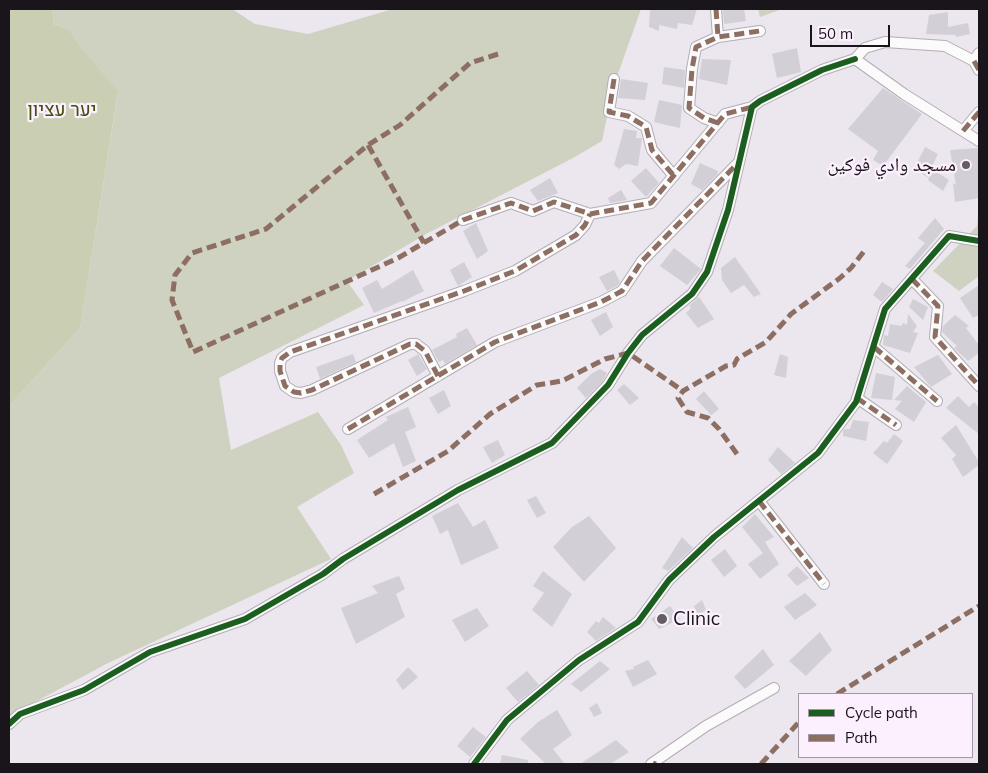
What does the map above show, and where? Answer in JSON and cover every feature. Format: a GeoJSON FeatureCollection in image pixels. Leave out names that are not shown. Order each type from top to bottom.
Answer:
{"type":"FeatureCollection","features":[{"type":"Feature","properties":{"kind":"street"},"geometry":{"type":"LineString","coordinates":[[716,9],[718,37]]}},
{"type":"Feature","properties":{"kind":"street"},"geometry":{"type":"LineString","coordinates":[[718,123],[704,118],[689,108],[696,47],[718,37],[760,31]]}},
{"type":"Feature","properties":{"kind":"street"},"geometry":{"type":"LineString","coordinates":[[464,220],[510,203],[533,211],[554,202],[590,214],[651,204],[725,114],[752,107],[760,101],[822,70],[855,59],[865,48],[885,42],[945,46],[978,61]]}},
{"type":"Feature","properties":{"kind":"street"},"geometry":{"type":"LineString","coordinates":[[855,59],[904,94],[979,141]]}},
{"type":"Feature","properties":{"kind":"street"},"geometry":{"type":"LineString","coordinates":[[614,79],[609,112],[628,116],[646,127],[652,150],[674,176]]}},
{"type":"Feature","properties":{"kind":"street"},"geometry":{"type":"LineString","coordinates":[[9,724],[20,714],[84,690],[150,652],[244,619],[323,574],[342,558],[458,490],[552,443],[608,385],[642,334],[692,294],[707,272],[728,210],[752,107]]}},
{"type":"Feature","properties":{"kind":"street"},"geometry":{"type":"LineString","coordinates":[[963,131],[979,112]]}},
{"type":"Feature","properties":{"kind":"street"},"geometry":{"type":"LineString","coordinates":[[348,428],[495,342],[602,302],[622,291],[642,261],[738,162]]}},
{"type":"Feature","properties":{"kind":"street"},"geometry":{"type":"LineString","coordinates":[[438,376],[425,351],[416,344],[410,344],[312,390],[301,393],[288,390],[285,386],[280,371],[280,363],[282,358],[290,352],[464,291],[515,271],[576,235],[585,226],[590,214]]}},
{"type":"Feature","properties":{"kind":"street"},"geometry":{"type":"LineString","coordinates":[[474,764],[507,720],[579,660],[638,622],[669,580],[714,537],[818,452],[858,398],[885,309],[949,236],[979,241]]}},
{"type":"Feature","properties":{"kind":"street"},"geometry":{"type":"LineString","coordinates":[[912,279],[938,306],[935,338],[979,386]]}},
{"type":"Feature","properties":{"kind":"street"},"geometry":{"type":"LineString","coordinates":[[874,347],[937,401]]}},
{"type":"Feature","properties":{"kind":"street"},"geometry":{"type":"LineString","coordinates":[[858,398],[896,425]]}},
{"type":"Feature","properties":{"kind":"street"},"geometry":{"type":"LineString","coordinates":[[759,501],[824,584]]}},
{"type":"Feature","properties":{"kind":"street"},"geometry":{"type":"LineString","coordinates":[[651,764],[706,726],[774,688]]}},
{"type":"Feature","properties":{"kind":"green space","name":"יער עציון"},"geometry":{"type":"Polygon","coordinates":[[[9,9],[51,9],[54,16],[53,24],[70,30],[77,42],[118,92],[80,328],[9,406],[9,9]]]}},
{"type":"Feature","properties":{"kind":"green space"},"geometry":{"type":"Polygon","coordinates":[[[51,9],[232,9],[255,24],[308,34],[393,9],[641,9],[613,88],[602,141],[426,234],[347,281],[364,305],[219,378],[231,450],[318,412],[341,445],[354,473],[297,507],[331,559],[108,663],[9,716],[9,406],[80,328],[118,93],[77,42],[70,30],[53,24],[54,16],[51,9]]]}},
{"type":"Feature","properties":{"kind":"green space"},"geometry":{"type":"Polygon","coordinates":[[[758,9],[782,9],[760,17],[758,9]]]}},
{"type":"Feature","properties":{"kind":"green space"},"geometry":{"type":"Polygon","coordinates":[[[979,206],[979,276],[959,291],[933,271],[977,226],[979,206]]]}},
{"type":"Feature","properties":{"kind":"building"},"geometry":{"type":"Polygon","coordinates":[[[650,9],[697,9],[692,25],[678,23],[677,29],[659,25],[659,31],[649,27],[650,9]]]}},
{"type":"Feature","properties":{"kind":"building"},"geometry":{"type":"Polygon","coordinates":[[[723,9],[744,9],[746,21],[724,24],[723,9]]]}},
{"type":"Feature","properties":{"kind":"building"},"geometry":{"type":"Polygon","coordinates":[[[948,12],[948,27],[968,23],[970,34],[956,37],[956,35],[926,34],[929,15],[948,12]]]}},
{"type":"Feature","properties":{"kind":"building"},"geometry":{"type":"Polygon","coordinates":[[[797,48],[801,72],[777,78],[772,54],[797,48]]]}},
{"type":"Feature","properties":{"kind":"building"},"geometry":{"type":"Polygon","coordinates":[[[702,59],[731,60],[727,85],[699,79],[702,59]]]}},
{"type":"Feature","properties":{"kind":"building"},"geometry":{"type":"Polygon","coordinates":[[[664,67],[685,70],[684,88],[662,84],[664,67]]]}},
{"type":"Feature","properties":{"kind":"building"},"geometry":{"type":"Polygon","coordinates":[[[621,79],[648,83],[645,100],[618,98],[621,79]]]}},
{"type":"Feature","properties":{"kind":"building"},"geometry":{"type":"Polygon","coordinates":[[[883,88],[922,114],[883,166],[873,160],[878,151],[848,129],[883,88]]]}},
{"type":"Feature","properties":{"kind":"building"},"geometry":{"type":"Polygon","coordinates":[[[659,100],[682,105],[680,128],[654,122],[659,100]]]}},
{"type":"Feature","properties":{"kind":"building"},"geometry":{"type":"Polygon","coordinates":[[[624,129],[637,131],[636,138],[642,138],[638,166],[626,164],[619,169],[614,165],[624,129]]]}},
{"type":"Feature","properties":{"kind":"building"},"geometry":{"type":"Polygon","coordinates":[[[925,147],[938,154],[931,168],[949,180],[943,191],[928,180],[929,178],[914,169],[925,147]]]}},
{"type":"Feature","properties":{"kind":"building","name":"مسجد وادي فوكين"},"geometry":{"type":"Polygon","coordinates":[[[979,148],[979,198],[955,202],[953,183],[956,185],[950,150],[979,148]]]}},
{"type":"Feature","properties":{"kind":"building"},"geometry":{"type":"Polygon","coordinates":[[[700,163],[718,171],[717,175],[702,190],[691,184],[700,163]]]}},
{"type":"Feature","properties":{"kind":"building"},"geometry":{"type":"Polygon","coordinates":[[[646,168],[659,183],[646,197],[631,181],[646,168]]]}},
{"type":"Feature","properties":{"kind":"building"},"geometry":{"type":"Polygon","coordinates":[[[550,178],[558,193],[538,201],[530,190],[550,178]]]}},
{"type":"Feature","properties":{"kind":"building"},"geometry":{"type":"Polygon","coordinates":[[[621,190],[627,200],[610,203],[608,198],[621,190]]]}},
{"type":"Feature","properties":{"kind":"building"},"geometry":{"type":"Polygon","coordinates":[[[935,218],[944,229],[910,269],[905,266],[925,243],[918,238],[935,218]]]}},
{"type":"Feature","properties":{"kind":"building"},"geometry":{"type":"Polygon","coordinates":[[[476,223],[488,251],[477,259],[463,231],[476,223]]]}},
{"type":"Feature","properties":{"kind":"building"},"geometry":{"type":"Polygon","coordinates":[[[674,248],[701,269],[687,285],[660,266],[674,248]]]}},
{"type":"Feature","properties":{"kind":"building"},"geometry":{"type":"Polygon","coordinates":[[[735,257],[761,294],[754,297],[744,285],[731,293],[722,280],[721,268],[735,257]]]}},
{"type":"Feature","properties":{"kind":"building"},"geometry":{"type":"Polygon","coordinates":[[[464,262],[472,277],[458,286],[450,270],[464,262]]]}},
{"type":"Feature","properties":{"kind":"building"},"geometry":{"type":"Polygon","coordinates":[[[413,270],[424,291],[374,313],[362,288],[377,280],[382,289],[413,270]]]}},
{"type":"Feature","properties":{"kind":"building"},"geometry":{"type":"Polygon","coordinates":[[[614,270],[620,282],[617,286],[607,291],[599,277],[614,270]]]}},
{"type":"Feature","properties":{"kind":"building"},"geometry":{"type":"Polygon","coordinates":[[[882,282],[893,289],[882,302],[873,295],[882,282]]]}},
{"type":"Feature","properties":{"kind":"building"},"geometry":{"type":"Polygon","coordinates":[[[979,285],[979,315],[973,318],[960,298],[979,285]]]}},
{"type":"Feature","properties":{"kind":"building"},"geometry":{"type":"Polygon","coordinates":[[[699,297],[714,319],[698,328],[686,313],[691,308],[689,306],[699,297]]]}},
{"type":"Feature","properties":{"kind":"building"},"geometry":{"type":"Polygon","coordinates":[[[913,299],[928,307],[923,320],[909,307],[913,299]]]}},
{"type":"Feature","properties":{"kind":"building"},"geometry":{"type":"Polygon","coordinates":[[[606,312],[613,327],[600,336],[591,320],[606,312]]]}},
{"type":"Feature","properties":{"kind":"building"},"geometry":{"type":"Polygon","coordinates":[[[908,314],[917,326],[913,332],[918,333],[910,353],[883,345],[884,335],[888,336],[890,324],[901,326],[903,323],[907,325],[908,314]]]}},
{"type":"Feature","properties":{"kind":"building"},"geometry":{"type":"Polygon","coordinates":[[[955,315],[969,326],[966,328],[979,345],[979,353],[968,361],[954,348],[957,346],[942,332],[943,326],[955,315]]]}},
{"type":"Feature","properties":{"kind":"building"},"geometry":{"type":"Polygon","coordinates":[[[467,328],[477,345],[445,364],[443,360],[439,362],[432,350],[457,337],[456,334],[467,328]]]}},
{"type":"Feature","properties":{"kind":"building"},"geometry":{"type":"Polygon","coordinates":[[[353,354],[356,362],[320,379],[316,367],[353,354]]]}},
{"type":"Feature","properties":{"kind":"building"},"geometry":{"type":"Polygon","coordinates":[[[418,354],[427,369],[417,376],[408,360],[418,354]]]}},
{"type":"Feature","properties":{"kind":"building"},"geometry":{"type":"Polygon","coordinates":[[[780,354],[788,357],[786,378],[774,375],[780,354]]]}},
{"type":"Feature","properties":{"kind":"building"},"geometry":{"type":"Polygon","coordinates":[[[938,355],[952,374],[931,387],[914,367],[938,355]]]}},
{"type":"Feature","properties":{"kind":"building"},"geometry":{"type":"Polygon","coordinates":[[[600,369],[607,373],[603,381],[586,398],[577,388],[591,374],[600,369]]]}},
{"type":"Feature","properties":{"kind":"building"},"geometry":{"type":"Polygon","coordinates":[[[876,373],[895,377],[892,400],[871,398],[876,373]]]}},
{"type":"Feature","properties":{"kind":"building"},"geometry":{"type":"Polygon","coordinates":[[[624,384],[639,398],[630,405],[617,390],[624,384]]]}},
{"type":"Feature","properties":{"kind":"building"},"geometry":{"type":"Polygon","coordinates":[[[907,386],[926,402],[914,422],[895,409],[902,401],[894,400],[907,386]]]}},
{"type":"Feature","properties":{"kind":"building"},"geometry":{"type":"Polygon","coordinates":[[[444,390],[451,406],[438,414],[429,398],[444,390]]]}},
{"type":"Feature","properties":{"kind":"building"},"geometry":{"type":"Polygon","coordinates":[[[704,391],[719,409],[711,415],[696,399],[704,391]]]}},
{"type":"Feature","properties":{"kind":"building"},"geometry":{"type":"Polygon","coordinates":[[[958,396],[969,407],[974,402],[979,407],[979,434],[946,408],[958,396]]]}},
{"type":"Feature","properties":{"kind":"building"},"geometry":{"type":"Polygon","coordinates":[[[408,407],[416,427],[405,432],[416,461],[403,467],[394,443],[369,458],[357,440],[388,420],[386,417],[408,407]]]}},
{"type":"Feature","properties":{"kind":"building"},"geometry":{"type":"Polygon","coordinates":[[[853,420],[869,422],[866,441],[843,436],[843,430],[850,429],[853,420]]]}},
{"type":"Feature","properties":{"kind":"building"},"geometry":{"type":"Polygon","coordinates":[[[956,425],[979,462],[979,465],[963,477],[952,459],[956,455],[941,438],[956,425]]]}},
{"type":"Feature","properties":{"kind":"building"},"geometry":{"type":"Polygon","coordinates":[[[894,434],[903,441],[887,464],[873,453],[884,441],[887,443],[894,434]]]}},
{"type":"Feature","properties":{"kind":"building"},"geometry":{"type":"Polygon","coordinates":[[[498,440],[505,455],[492,463],[483,447],[498,440]]]}},
{"type":"Feature","properties":{"kind":"building"},"geometry":{"type":"Polygon","coordinates":[[[778,447],[795,463],[781,474],[768,460],[778,447]]]}},
{"type":"Feature","properties":{"kind":"building"},"geometry":{"type":"Polygon","coordinates":[[[536,496],[546,513],[537,518],[527,500],[536,496]]]}},
{"type":"Feature","properties":{"kind":"building"},"geometry":{"type":"Polygon","coordinates":[[[458,503],[473,527],[485,520],[499,548],[461,565],[448,530],[440,534],[432,516],[458,503]]]}},
{"type":"Feature","properties":{"kind":"building"},"geometry":{"type":"Polygon","coordinates":[[[755,514],[774,537],[765,542],[779,564],[760,579],[748,564],[763,553],[742,527],[755,514]]]}},
{"type":"Feature","properties":{"kind":"building"},"geometry":{"type":"Polygon","coordinates":[[[589,516],[616,548],[584,582],[553,547],[572,527],[589,516]]]}},
{"type":"Feature","properties":{"kind":"building"},"geometry":{"type":"Polygon","coordinates":[[[682,537],[693,548],[668,571],[662,568],[682,537]]]}},
{"type":"Feature","properties":{"kind":"building"},"geometry":{"type":"Polygon","coordinates":[[[725,549],[737,566],[724,577],[711,560],[725,549]]]}},
{"type":"Feature","properties":{"kind":"building"},"geometry":{"type":"Polygon","coordinates":[[[797,566],[809,578],[797,586],[787,575],[797,566]]]}},
{"type":"Feature","properties":{"kind":"building"},"geometry":{"type":"Polygon","coordinates":[[[543,571],[572,594],[552,627],[532,610],[544,593],[533,586],[543,571]]]}},
{"type":"Feature","properties":{"kind":"building"},"geometry":{"type":"Polygon","coordinates":[[[399,576],[405,589],[396,594],[405,617],[356,644],[341,608],[378,593],[372,586],[399,576]]]}},
{"type":"Feature","properties":{"kind":"building"},"geometry":{"type":"Polygon","coordinates":[[[805,593],[817,605],[795,620],[784,607],[805,593]]]}},
{"type":"Feature","properties":{"kind":"building"},"geometry":{"type":"Polygon","coordinates":[[[702,600],[706,610],[698,615],[694,606],[702,600]]]}},
{"type":"Feature","properties":{"kind":"building"},"geometry":{"type":"Polygon","coordinates":[[[670,606],[680,619],[659,629],[651,619],[670,606]]]}},
{"type":"Feature","properties":{"kind":"building"},"geometry":{"type":"Polygon","coordinates":[[[477,608],[489,626],[465,642],[452,620],[477,608]]]}},
{"type":"Feature","properties":{"kind":"building"},"geometry":{"type":"Polygon","coordinates":[[[603,617],[616,628],[596,641],[587,632],[596,621],[599,623],[603,617]]]}},
{"type":"Feature","properties":{"kind":"building"},"geometry":{"type":"Polygon","coordinates":[[[820,632],[832,650],[806,676],[789,661],[820,632]]]}},
{"type":"Feature","properties":{"kind":"building"},"geometry":{"type":"Polygon","coordinates":[[[763,649],[774,665],[745,689],[734,677],[763,649]]]}},
{"type":"Feature","properties":{"kind":"building"},"geometry":{"type":"Polygon","coordinates":[[[648,660],[657,674],[633,687],[625,671],[634,669],[633,667],[648,660]]]}},
{"type":"Feature","properties":{"kind":"building"},"geometry":{"type":"Polygon","coordinates":[[[600,661],[610,669],[581,692],[571,684],[600,661]]]}},
{"type":"Feature","properties":{"kind":"building"},"geometry":{"type":"Polygon","coordinates":[[[408,667],[418,677],[403,690],[396,680],[408,667]]]}},
{"type":"Feature","properties":{"kind":"building"},"geometry":{"type":"Polygon","coordinates":[[[527,671],[539,685],[518,702],[506,688],[527,671]]]}},
{"type":"Feature","properties":{"kind":"building"},"geometry":{"type":"Polygon","coordinates":[[[597,703],[602,713],[594,717],[589,708],[597,703]]]}},
{"type":"Feature","properties":{"kind":"building"},"geometry":{"type":"Polygon","coordinates":[[[557,710],[572,735],[553,749],[565,764],[546,764],[520,739],[538,722],[557,710]]]}},
{"type":"Feature","properties":{"kind":"building"},"geometry":{"type":"Polygon","coordinates":[[[473,727],[486,737],[470,757],[457,746],[473,727]]]}},
{"type":"Feature","properties":{"kind":"building"},"geometry":{"type":"Polygon","coordinates":[[[616,740],[629,752],[610,764],[580,764],[616,740]]]}},
{"type":"Feature","properties":{"kind":"building"},"geometry":{"type":"Polygon","coordinates":[[[502,755],[528,760],[528,764],[500,764],[502,755]]]}},
{"type":"Feature","properties":{"kind":"marked path"},"geometry":{"type":"LineString","coordinates":[[716,9],[718,37]]}},
{"type":"Feature","properties":{"kind":"marked path"},"geometry":{"type":"LineString","coordinates":[[718,123],[704,118],[689,108],[696,47],[718,37],[760,31]]}},
{"type":"Feature","properties":{"kind":"marked path"},"geometry":{"type":"LineString","coordinates":[[498,54],[470,63],[400,125],[368,145],[266,229],[192,253],[175,275],[172,300],[193,352],[398,258],[463,220],[511,203],[533,211],[554,202],[590,214],[651,203],[725,114],[752,107]]}},
{"type":"Feature","properties":{"kind":"marked path"},"geometry":{"type":"LineString","coordinates":[[974,61],[979,70]]}},
{"type":"Feature","properties":{"kind":"marked path"},"geometry":{"type":"LineString","coordinates":[[614,79],[609,112],[628,116],[646,127],[652,150],[674,176]]}},
{"type":"Feature","properties":{"kind":"marked path"},"geometry":{"type":"LineString","coordinates":[[963,131],[979,112]]}},
{"type":"Feature","properties":{"kind":"marked path"},"geometry":{"type":"LineString","coordinates":[[368,145],[424,243]]}},
{"type":"Feature","properties":{"kind":"marked path"},"geometry":{"type":"LineString","coordinates":[[348,429],[495,342],[601,302],[622,291],[642,261],[737,164]]}},
{"type":"Feature","properties":{"kind":"marked path"},"geometry":{"type":"LineString","coordinates":[[438,376],[425,351],[416,344],[410,344],[312,390],[301,393],[294,392],[285,386],[280,371],[280,363],[282,358],[290,352],[464,291],[515,271],[576,235],[585,225],[590,214]]}},
{"type":"Feature","properties":{"kind":"marked path"},"geometry":{"type":"LineString","coordinates":[[737,454],[719,429],[708,418],[687,412],[678,398],[683,391],[726,366],[734,365],[737,359],[766,342],[791,314],[851,268],[865,250]]}},
{"type":"Feature","properties":{"kind":"marked path"},"geometry":{"type":"LineString","coordinates":[[912,279],[938,306],[935,337],[979,386]]}},
{"type":"Feature","properties":{"kind":"marked path"},"geometry":{"type":"LineString","coordinates":[[874,347],[937,401]]}},
{"type":"Feature","properties":{"kind":"marked path"},"geometry":{"type":"LineString","coordinates":[[374,494],[448,451],[490,414],[537,385],[562,381],[605,359],[628,353],[683,391]]}},
{"type":"Feature","properties":{"kind":"marked path"},"geometry":{"type":"LineString","coordinates":[[857,398],[896,425]]}},
{"type":"Feature","properties":{"kind":"marked path"},"geometry":{"type":"LineString","coordinates":[[759,501],[824,584]]}},
{"type":"Feature","properties":{"kind":"marked path"},"geometry":{"type":"LineString","coordinates":[[839,693],[979,606]]}},
{"type":"Feature","properties":{"kind":"marked path"},"geometry":{"type":"LineString","coordinates":[[761,764],[798,723]]}},
{"type":"Feature","properties":{"kind":"cycle path"},"geometry":{"type":"LineString","coordinates":[[9,724],[20,714],[84,690],[150,652],[245,619],[323,574],[343,559],[458,490],[552,443],[608,385],[642,335],[692,294],[707,272],[728,210],[752,107],[760,101],[822,70],[855,59]]}},
{"type":"Feature","properties":{"kind":"cycle path"},"geometry":{"type":"LineString","coordinates":[[474,764],[507,720],[579,660],[638,622],[669,580],[714,537],[818,453],[856,402],[885,309],[949,236],[979,241]]}},
{"type":"Feature","properties":{"kind":"place","name":"مسجد وادي فوكين"},"geometry":{"type":"Point","coordinates":[966,165]}},
{"type":"Feature","properties":{"kind":"place","name":"Clinic"},"geometry":{"type":"Point","coordinates":[662,619]}}]}
